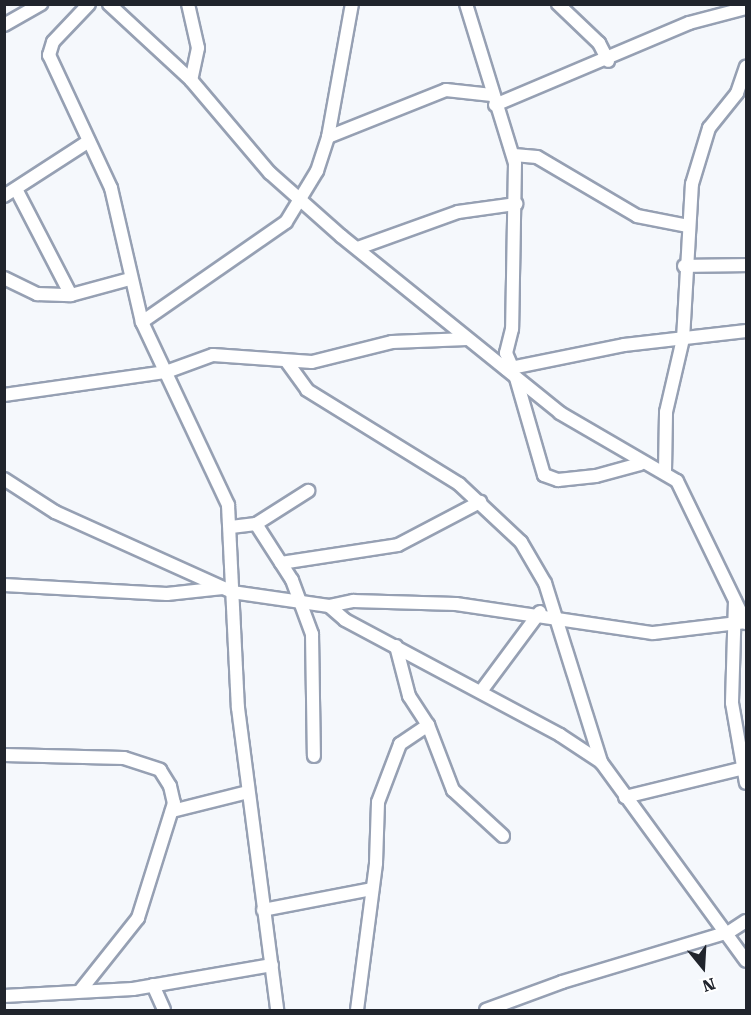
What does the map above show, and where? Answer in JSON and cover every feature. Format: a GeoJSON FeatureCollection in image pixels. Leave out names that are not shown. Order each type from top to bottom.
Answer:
{"type":"FeatureCollection","features":[{"type":"Feature","properties":{"kind":"street"},"geometry":{"type":"LineString","coordinates":[[4,25],[41,4]]}},
{"type":"Feature","properties":{"kind":"street"},"geometry":{"type":"LineString","coordinates":[[89,4],[54,42],[49,55],[111,188],[130,279],[142,322],[216,472],[231,527],[228,590],[248,792],[278,1011]]}},
{"type":"Feature","properties":{"kind":"street"},"geometry":{"type":"LineString","coordinates":[[4,479],[63,516],[228,590],[303,604],[329,606],[423,602],[537,615],[555,620],[653,633],[730,627],[746,622],[693,505],[665,471],[640,464],[511,371],[467,339],[358,248],[259,161],[191,80],[109,4]]}},
{"type":"Feature","properties":{"kind":"street"},"geometry":{"type":"LineString","coordinates":[[188,4],[198,48],[191,80]]}},
{"type":"Feature","properties":{"kind":"street"},"geometry":{"type":"LineString","coordinates":[[142,322],[286,222],[328,137],[352,4]]}},
{"type":"Feature","properties":{"kind":"street"},"geometry":{"type":"LineString","coordinates":[[466,4],[479,31],[493,100],[514,155],[516,204],[506,353],[544,475],[558,480],[596,476],[640,464]]}},
{"type":"Feature","properties":{"kind":"street"},"geometry":{"type":"LineString","coordinates":[[558,4],[599,43],[608,61]]}},
{"type":"Feature","properties":{"kind":"street"},"geometry":{"type":"LineString","coordinates":[[328,137],[446,90],[493,100],[608,61],[689,23],[747,8]]}},
{"type":"Feature","properties":{"kind":"street"},"geometry":{"type":"LineString","coordinates":[[665,471],[666,412],[683,339],[684,266],[698,156],[747,68]]}},
{"type":"Feature","properties":{"kind":"street"},"geometry":{"type":"LineString","coordinates":[[4,196],[89,141]]}},
{"type":"Feature","properties":{"kind":"street"},"geometry":{"type":"LineString","coordinates":[[514,155],[537,157],[637,216],[688,226]]}},
{"type":"Feature","properties":{"kind":"street"},"geometry":{"type":"LineString","coordinates":[[16,189],[71,295]]}},
{"type":"Feature","properties":{"kind":"street"},"geometry":{"type":"LineString","coordinates":[[358,248],[458,212],[516,204]]}},
{"type":"Feature","properties":{"kind":"street"},"geometry":{"type":"LineString","coordinates":[[684,266],[747,265]]}},
{"type":"Feature","properties":{"kind":"street"},"geometry":{"type":"LineString","coordinates":[[4,278],[37,294],[71,295],[130,279]]}},
{"type":"Feature","properties":{"kind":"street"},"geometry":{"type":"LineString","coordinates":[[511,371],[683,339],[747,331]]}},
{"type":"Feature","properties":{"kind":"street"},"geometry":{"type":"LineString","coordinates":[[4,395],[165,372],[197,358],[231,353],[288,362],[392,342],[467,339]]}},
{"type":"Feature","properties":{"kind":"street"},"geometry":{"type":"LineString","coordinates":[[288,362],[307,390],[480,502],[521,542],[550,599],[602,762],[625,797],[671,850],[700,903],[729,932],[747,961]]}},
{"type":"Feature","properties":{"kind":"street"},"geometry":{"type":"LineString","coordinates":[[231,527],[256,524],[308,491]]}},
{"type":"Feature","properties":{"kind":"street"},"geometry":{"type":"LineString","coordinates":[[281,563],[398,545],[480,502]]}},
{"type":"Feature","properties":{"kind":"street"},"geometry":{"type":"LineString","coordinates":[[256,524],[303,604],[314,659],[314,756]]}},
{"type":"Feature","properties":{"kind":"street"},"geometry":{"type":"LineString","coordinates":[[4,585],[167,594],[228,590]]}},
{"type":"Feature","properties":{"kind":"street"},"geometry":{"type":"LineString","coordinates":[[482,690],[550,599]]}},
{"type":"Feature","properties":{"kind":"street"},"geometry":{"type":"LineString","coordinates":[[735,601],[730,627],[732,703],[747,783]]}},
{"type":"Feature","properties":{"kind":"street"},"geometry":{"type":"LineString","coordinates":[[329,606],[345,620],[482,690],[602,762]]}},
{"type":"Feature","properties":{"kind":"street"},"geometry":{"type":"LineString","coordinates":[[396,646],[409,696],[428,725],[453,790],[503,836]]}},
{"type":"Feature","properties":{"kind":"street"},"geometry":{"type":"LineString","coordinates":[[357,1011],[372,889],[378,802],[391,761],[400,744],[428,725]]}},
{"type":"Feature","properties":{"kind":"street"},"geometry":{"type":"LineString","coordinates":[[4,755],[97,753],[150,765],[160,770],[170,786],[172,811],[138,918],[80,991]]}},
{"type":"Feature","properties":{"kind":"street"},"geometry":{"type":"LineString","coordinates":[[625,797],[744,768]]}},
{"type":"Feature","properties":{"kind":"street"},"geometry":{"type":"LineString","coordinates":[[172,811],[248,792]]}},
{"type":"Feature","properties":{"kind":"street"},"geometry":{"type":"LineString","coordinates":[[263,910],[372,889]]}},
{"type":"Feature","properties":{"kind":"street"},"geometry":{"type":"LineString","coordinates":[[486,1011],[562,982],[729,932],[747,921]]}},
{"type":"Feature","properties":{"kind":"street"},"geometry":{"type":"LineString","coordinates":[[4,996],[153,985],[272,965]]}},
{"type":"Feature","properties":{"kind":"street"},"geometry":{"type":"LineString","coordinates":[[153,985],[164,1011]]}}]}
